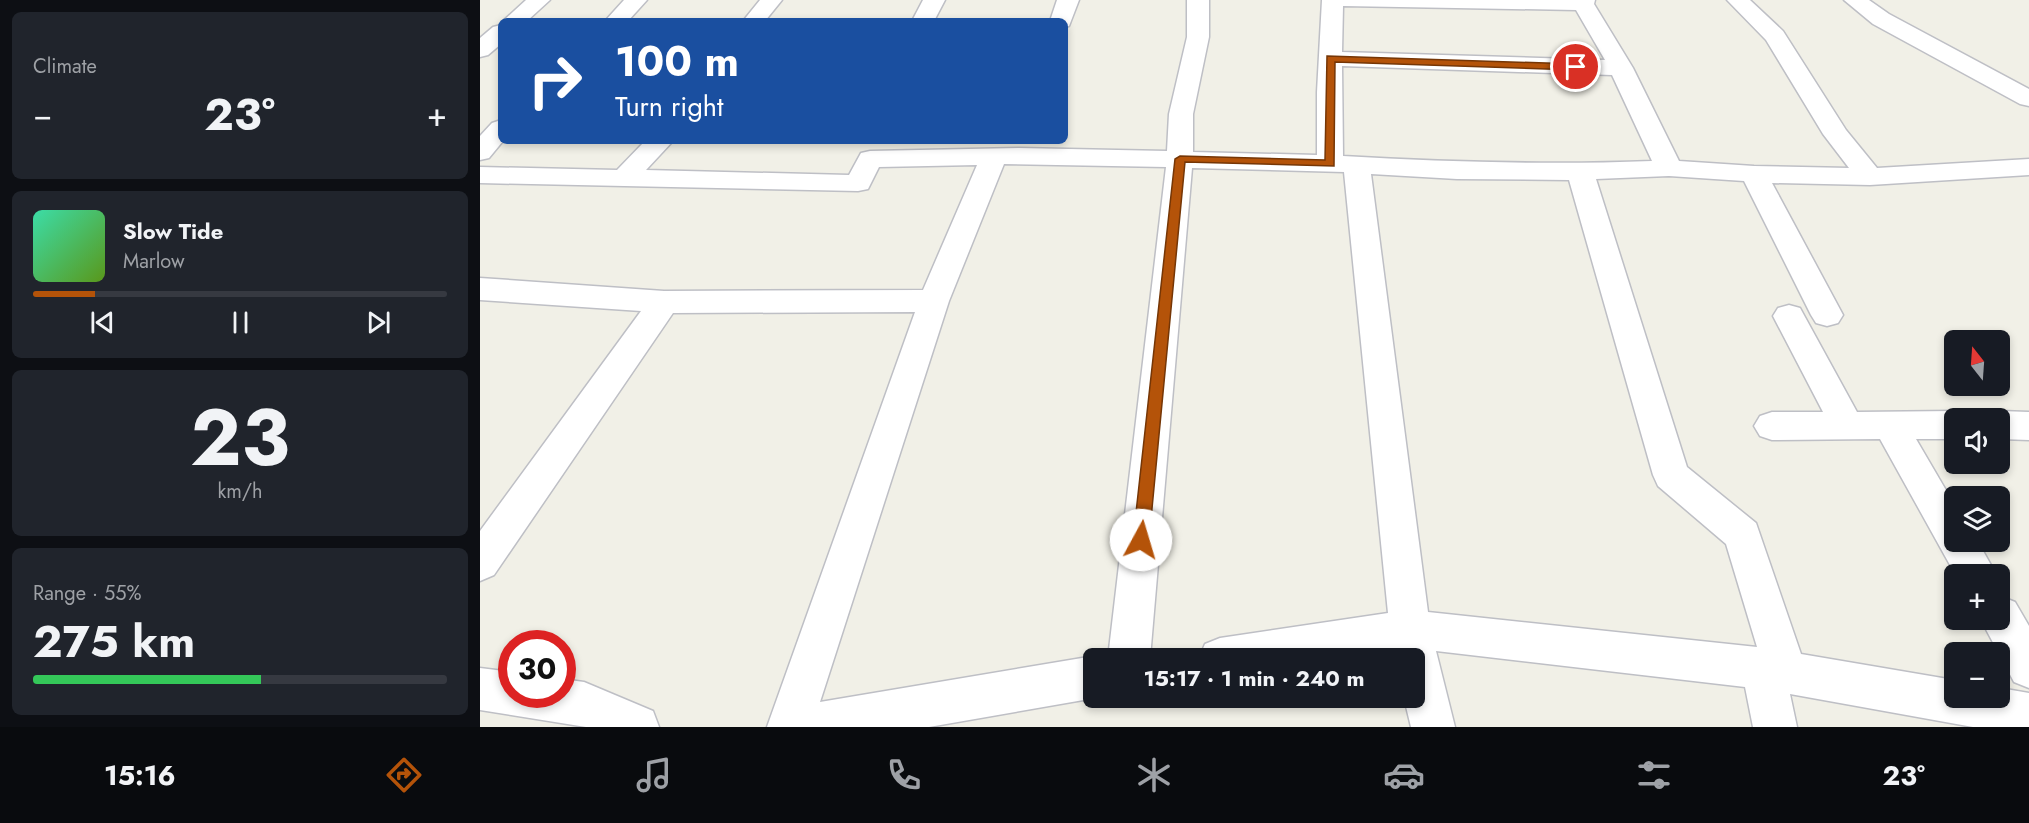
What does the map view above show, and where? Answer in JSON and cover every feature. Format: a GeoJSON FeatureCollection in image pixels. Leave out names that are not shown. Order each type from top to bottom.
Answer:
{"type":"FeatureCollection","features":[{"type":"Feature","properties":{"kind":"street"},"geometry":{"type":"LineString","coordinates":[[518,18],[539,0]]}},
{"type":"Feature","properties":{"kind":"street"},"geometry":{"type":"LineString","coordinates":[[619,18],[636,0]]}},
{"type":"Feature","properties":{"kind":"street"},"geometry":{"type":"LineString","coordinates":[[756,18],[771,0]]}},
{"type":"Feature","properties":{"kind":"street"},"geometry":{"type":"LineString","coordinates":[[925,18],[934,0]]}},
{"type":"Feature","properties":{"kind":"street"},"geometry":{"type":"LineString","coordinates":[[1062,18],[1068,0]]}},
{"type":"Feature","properties":{"kind":"street"},"geometry":{"type":"LineString","coordinates":[[1130,648],[1180,159],[1181,114],[1198,37],[1198,0]]}},
{"type":"Feature","properties":{"kind":"street"},"geometry":{"type":"LineString","coordinates":[[1333,0],[1330,58],[1343,164],[1410,629],[1432,727]]}},
{"type":"Feature","properties":{"kind":"street"},"geometry":{"type":"LineString","coordinates":[[1343,0],[1583,2],[1621,68],[1669,168]]}},
{"type":"Feature","properties":{"kind":"street"},"geometry":{"type":"LineString","coordinates":[[1738,0],[1775,36],[1836,134],[1870,177]]}},
{"type":"Feature","properties":{"kind":"street"},"geometry":{"type":"LineString","coordinates":[[1855,0],[1881,19],[2029,99]]}},
{"type":"Feature","properties":{"kind":"street"},"geometry":{"type":"LineString","coordinates":[[480,50],[498,35]]}},
{"type":"Feature","properties":{"kind":"street"},"geometry":{"type":"LineString","coordinates":[[1330,58],[1621,68]]}},
{"type":"Feature","properties":{"kind":"street"},"geometry":{"type":"LineString","coordinates":[[480,152],[498,131]]}},
{"type":"Feature","properties":{"kind":"street"},"geometry":{"type":"LineString","coordinates":[[625,177],[657,144]]}},
{"type":"Feature","properties":{"kind":"street"},"geometry":{"type":"LineString","coordinates":[[480,175],[858,183],[872,150],[1012,151],[1343,164],[1457,171],[1580,172],[1669,168],[1754,174],[1870,177],[2029,167]]}},
{"type":"Feature","properties":{"kind":"street"},"geometry":{"type":"LineString","coordinates":[[789,727],[934,301],[1012,151]]}},
{"type":"Feature","properties":{"kind":"street"},"geometry":{"type":"LineString","coordinates":[[1580,172],[1671,475],[1742,535],[1774,670],[1775,727]]}},
{"type":"Feature","properties":{"kind":"street"},"geometry":{"type":"LineString","coordinates":[[1754,174],[1827,315]]}},
{"type":"Feature","properties":{"kind":"street"},"geometry":{"type":"LineString","coordinates":[[483,293],[664,302],[934,301]]}},
{"type":"Feature","properties":{"kind":"street"},"geometry":{"type":"LineString","coordinates":[[480,563],[664,302]]}},
{"type":"Feature","properties":{"kind":"street"},"geometry":{"type":"LineString","coordinates":[[1789,316],[1848,427]]}},
{"type":"Feature","properties":{"kind":"street"},"geometry":{"type":"LineString","coordinates":[[1772,426],[1944,425]]}},
{"type":"Feature","properties":{"kind":"street"},"geometry":{"type":"LineString","coordinates":[[2010,425],[2029,426]]}},
{"type":"Feature","properties":{"kind":"street"},"geometry":{"type":"LineString","coordinates":[[1890,426],[1944,520]]}},
{"type":"Feature","properties":{"kind":"street"},"geometry":{"type":"LineString","coordinates":[[1286,648],[1410,629],[1774,670],[2029,715]]}},
{"type":"Feature","properties":{"kind":"street"},"geometry":{"type":"LineString","coordinates":[[2008,630],[2029,667]]}},
{"type":"Feature","properties":{"kind":"street"},"geometry":{"type":"LineString","coordinates":[[802,727],[868,722],[1083,679]]}},
{"type":"Feature","properties":{"kind":"street"},"geometry":{"type":"LineString","coordinates":[[480,689],[498,692]]}},
{"type":"Feature","properties":{"kind":"street"},"geometry":{"type":"LineString","coordinates":[[576,703],[584,704],[637,727]]}},
{"type":"Feature","properties":{"kind":"route"},"geometry":{"type":"LineString","coordinates":[[1141,540],[1180,159],[1330,163],[1330,58],[1576,67]]}}]}
